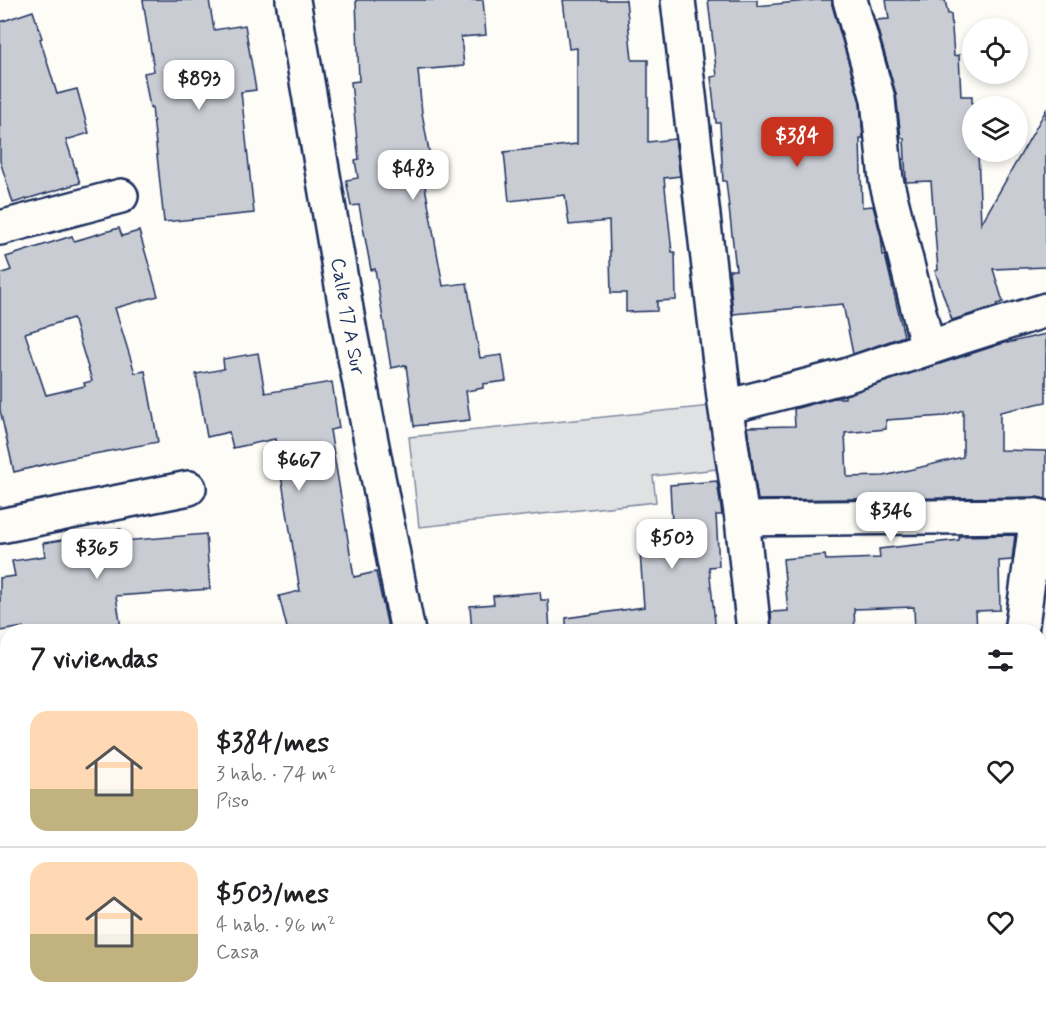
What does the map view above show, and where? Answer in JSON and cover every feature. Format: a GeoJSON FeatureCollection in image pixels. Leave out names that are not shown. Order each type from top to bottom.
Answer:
{"type":"FeatureCollection","features":[{"type":"Feature","properties":{"kind":"street","name":"Calle 17 A Sur"},"geometry":{"type":"LineString","coordinates":[[293,0],[348,320],[406,624]]}},
{"type":"Feature","properties":{"kind":"street"},"geometry":{"type":"LineString","coordinates":[[678,0],[753,624]]}},
{"type":"Feature","properties":{"kind":"street"},"geometry":{"type":"LineString","coordinates":[[849,0],[878,99],[886,180],[928,348]]}},
{"type":"Feature","properties":{"kind":"street"},"geometry":{"type":"LineString","coordinates":[[0,228],[121,196]]}},
{"type":"Feature","properties":{"kind":"street"},"geometry":{"type":"LineString","coordinates":[[726,407],[845,376],[1046,310]]}},
{"type":"Feature","properties":{"kind":"street"},"geometry":{"type":"LineString","coordinates":[[0,526],[189,488]]}},
{"type":"Feature","properties":{"kind":"street"},"geometry":{"type":"LineString","coordinates":[[742,519],[1042,517],[1022,624]]}},
{"type":"Feature","properties":{"kind":"shaded area"},"geometry":{"type":"Polygon","coordinates":[[[711,406],[717,469],[653,476],[656,502],[419,527],[409,437],[711,406]]]}},
{"type":"Feature","properties":{"kind":"building"},"geometry":{"type":"Polygon","coordinates":[[[143,0],[209,0],[214,30],[245,25],[256,90],[241,92],[254,213],[164,222],[152,107],[150,108],[144,73],[154,71],[143,0]]]}},
{"type":"Feature","properties":{"kind":"building"},"geometry":{"type":"Polygon","coordinates":[[[356,0],[483,0],[486,35],[461,37],[464,66],[418,70],[422,113],[434,179],[424,181],[443,286],[467,283],[480,358],[502,355],[506,381],[483,384],[483,388],[466,391],[470,420],[414,426],[406,365],[391,368],[375,269],[371,270],[359,205],[351,206],[346,180],[358,178],[355,160],[359,159],[351,82],[359,81],[356,0]]]}},
{"type":"Feature","properties":{"kind":"building"},"geometry":{"type":"Polygon","coordinates":[[[563,0],[626,0],[632,60],[648,60],[648,142],[675,139],[680,176],[664,178],[672,252],[675,252],[676,300],[657,301],[657,311],[626,312],[626,293],[611,293],[609,221],[569,225],[565,195],[509,201],[504,152],[577,144],[577,48],[569,49],[563,0]]]}},
{"type":"Feature","properties":{"kind":"building"},"geometry":{"type":"Polygon","coordinates":[[[708,0],[757,0],[757,6],[832,0],[860,102],[863,138],[860,139],[862,207],[873,206],[904,336],[853,354],[843,304],[733,314],[729,270],[736,270],[726,181],[723,181],[720,123],[716,123],[711,77],[717,76],[708,0]]]}},
{"type":"Feature","properties":{"kind":"building"},"geometry":{"type":"Polygon","coordinates":[[[886,0],[945,0],[948,14],[951,14],[954,56],[959,55],[962,96],[962,162],[978,162],[981,224],[1016,162],[1028,162],[1028,142],[1046,110],[1046,267],[993,269],[1003,302],[952,320],[935,271],[938,270],[931,181],[906,182],[904,138],[901,138],[896,94],[875,20],[889,19],[886,0]]]}},
{"type":"Feature","properties":{"kind":"building"},"geometry":{"type":"Polygon","coordinates":[[[33,11],[57,94],[77,89],[89,133],[66,140],[80,183],[13,203],[0,161],[0,22],[33,11]]]}},
{"type":"Feature","properties":{"kind":"building"},"geometry":{"type":"Polygon","coordinates":[[[119,228],[122,236],[139,231],[158,296],[115,308],[135,373],[145,371],[158,442],[67,459],[14,472],[0,410],[0,274],[11,270],[6,257],[72,236],[74,241],[119,228]],[[73,318],[25,333],[46,395],[85,386],[84,383],[92,381],[73,318]]]}},
{"type":"Feature","properties":{"kind":"building"},"geometry":{"type":"Polygon","coordinates":[[[1046,334],[1046,402],[1000,412],[1000,450],[1046,451],[1046,499],[1037,497],[758,500],[747,427],[795,426],[794,409],[834,398],[845,398],[845,395],[1007,343],[1046,334]],[[963,410],[945,416],[886,420],[886,429],[845,433],[847,477],[884,476],[963,457],[963,410]]]}},
{"type":"Feature","properties":{"kind":"building"},"geometry":{"type":"Polygon","coordinates":[[[258,353],[265,393],[332,382],[339,428],[330,430],[354,577],[376,572],[387,624],[286,624],[279,596],[300,591],[275,439],[233,448],[229,432],[207,437],[196,374],[224,369],[223,359],[258,353]]]}},
{"type":"Feature","properties":{"kind":"building"},"geometry":{"type":"Polygon","coordinates":[[[717,481],[722,515],[716,515],[719,566],[709,567],[715,624],[566,624],[566,618],[644,607],[638,525],[672,523],[670,485],[717,481]]]}},
{"type":"Feature","properties":{"kind":"building"},"geometry":{"type":"Polygon","coordinates":[[[121,529],[123,541],[206,534],[210,589],[116,596],[120,624],[0,624],[0,578],[15,576],[12,561],[45,556],[43,543],[93,535],[93,533],[121,529]]]}},
{"type":"Feature","properties":{"kind":"building"},"geometry":{"type":"Polygon","coordinates":[[[1015,535],[1012,560],[999,561],[1000,610],[976,611],[977,624],[915,624],[914,607],[854,609],[855,624],[772,624],[771,612],[788,611],[783,559],[825,555],[826,560],[880,558],[879,549],[959,540],[959,536],[1015,535]]]}},
{"type":"Feature","properties":{"kind":"building"},"geometry":{"type":"Polygon","coordinates":[[[540,592],[541,600],[548,600],[550,624],[471,624],[470,606],[494,604],[493,596],[540,592]]]}}]}
